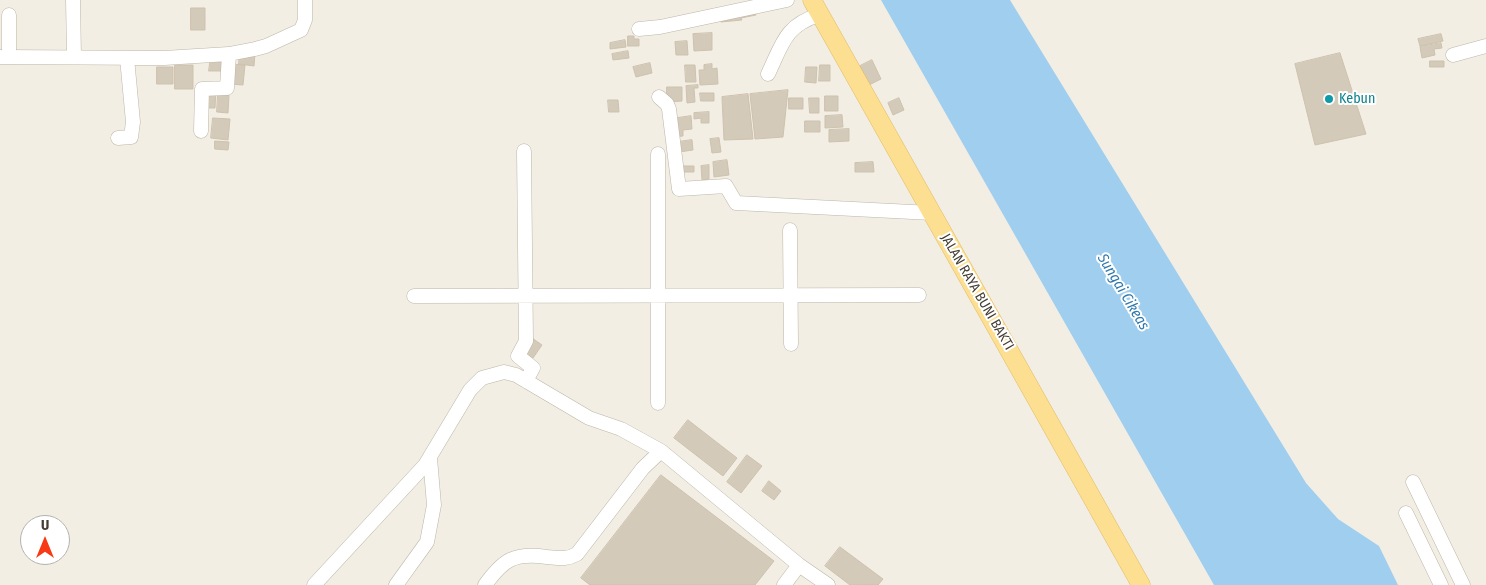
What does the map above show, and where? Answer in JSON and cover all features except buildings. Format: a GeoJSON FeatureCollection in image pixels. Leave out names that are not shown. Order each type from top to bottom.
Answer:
{"type":"FeatureCollection","features":[{"type":"Feature","properties":{"kind":"main road","name":"JALAN RAYA BUNI BAKTI"},"geometry":{"type":"LineString","coordinates":[[815,8],[1141,585]]}},
{"type":"Feature","properties":{"kind":"street"},"geometry":{"type":"LineString","coordinates":[[73,0],[74,56]]}},
{"type":"Feature","properties":{"kind":"street"},"geometry":{"type":"LineString","coordinates":[[9,16],[4,57],[74,56],[127,58],[229,54],[266,46],[301,30],[305,20],[305,0]]}},
{"type":"Feature","properties":{"kind":"street"},"geometry":{"type":"LineString","coordinates":[[639,29],[660,28],[787,0]]}},
{"type":"Feature","properties":{"kind":"street"},"geometry":{"type":"LineString","coordinates":[[768,74],[787,33],[808,19],[815,8]]}},
{"type":"Feature","properties":{"kind":"street"},"geometry":{"type":"LineString","coordinates":[[1453,55],[1486,46]]}},
{"type":"Feature","properties":{"kind":"street"},"geometry":{"type":"LineString","coordinates":[[201,131],[202,89],[227,88],[229,54]]}},
{"type":"Feature","properties":{"kind":"street"},"geometry":{"type":"LineString","coordinates":[[118,138],[131,137],[134,122],[127,58]]}},
{"type":"Feature","properties":{"kind":"street"},"geometry":{"type":"LineString","coordinates":[[659,97],[667,104],[669,109],[679,189],[726,186],[736,203],[932,213]]}},
{"type":"Feature","properties":{"kind":"street"},"geometry":{"type":"LineString","coordinates":[[524,150],[526,341],[518,356],[533,368],[526,381]]}},
{"type":"Feature","properties":{"kind":"street"},"geometry":{"type":"LineString","coordinates":[[658,154],[658,403]]}},
{"type":"Feature","properties":{"kind":"street"},"geometry":{"type":"LineString","coordinates":[[790,230],[791,344]]}},
{"type":"Feature","properties":{"kind":"street"},"geometry":{"type":"LineString","coordinates":[[414,296],[919,295]]}},
{"type":"Feature","properties":{"kind":"street"},"geometry":{"type":"LineString","coordinates":[[314,585],[430,458],[470,390],[482,378],[504,372],[526,381],[589,418],[621,429],[661,451],[799,565],[828,585]]}},
{"type":"Feature","properties":{"kind":"street"},"geometry":{"type":"LineString","coordinates":[[484,585],[505,561],[545,556],[561,559],[570,558],[577,554],[643,468],[661,451]]}},
{"type":"Feature","properties":{"kind":"street"},"geometry":{"type":"LineString","coordinates":[[396,585],[427,542],[434,505],[430,458]]}},
{"type":"Feature","properties":{"kind":"street"},"geometry":{"type":"LineString","coordinates":[[1413,482],[1463,585]]}},
{"type":"Feature","properties":{"kind":"street"},"geometry":{"type":"LineString","coordinates":[[1406,513],[1441,585]]}},
{"type":"Feature","properties":{"kind":"street"},"geometry":{"type":"LineString","coordinates":[[784,585],[799,565]]}},
{"type":"Feature","properties":{"kind":"water","name":"Sungai Cikeas"},"geometry":{"type":"Polygon","coordinates":[[[881,0],[1010,0],[1306,483],[1338,519],[1379,546],[1398,585],[1214,585],[881,0]]]}},
{"type":"Feature","properties":{"kind":"place","name":"Kebun"},"geometry":{"type":"Point","coordinates":[1329,99]}}]}
